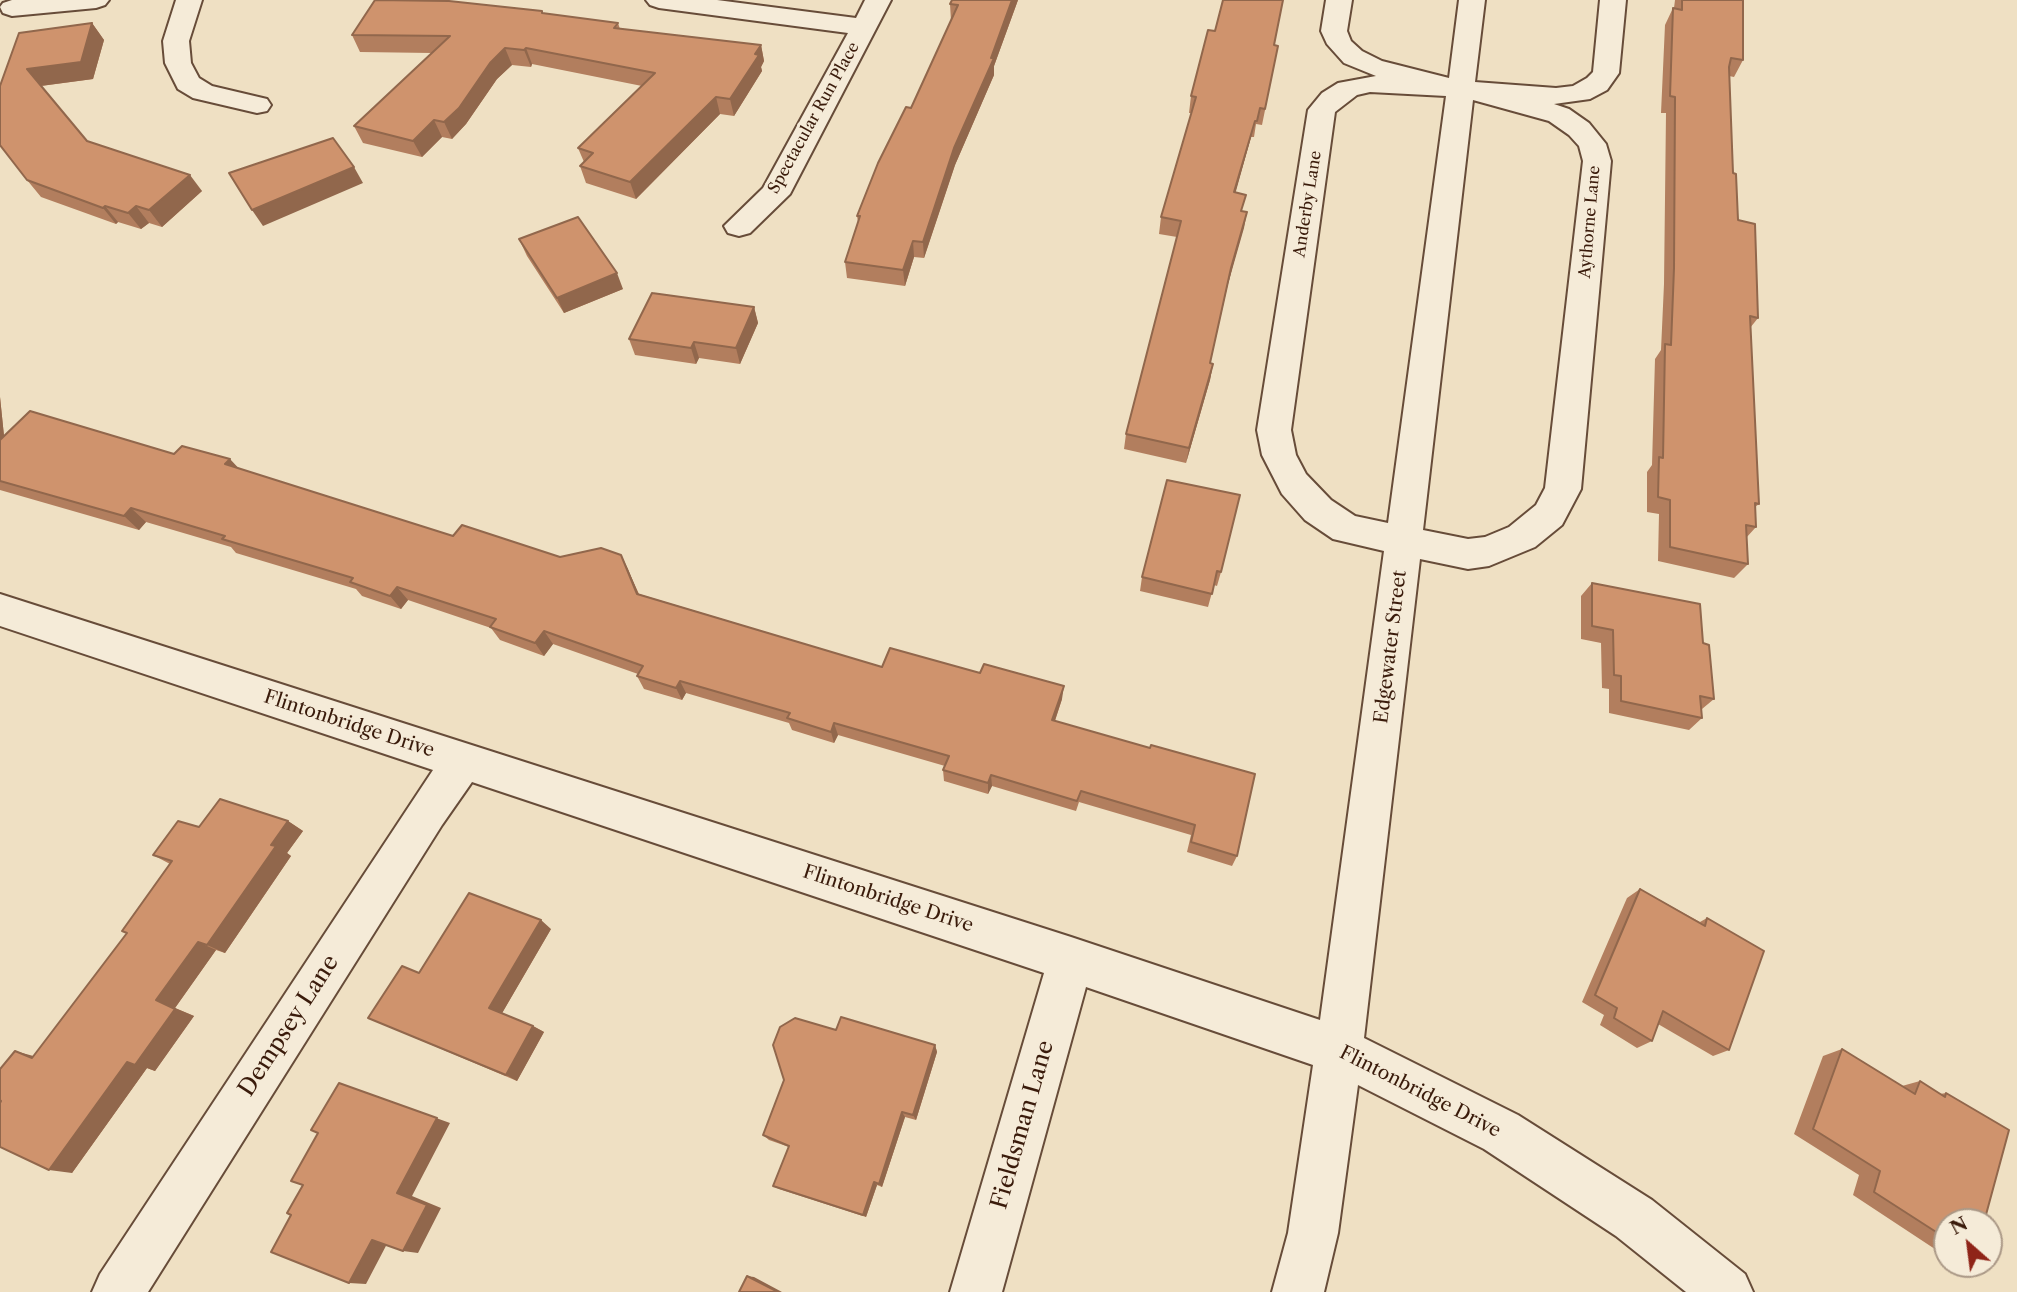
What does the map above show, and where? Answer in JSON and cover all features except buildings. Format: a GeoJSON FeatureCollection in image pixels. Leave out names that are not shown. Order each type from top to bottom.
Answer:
{"type":"FeatureCollection","features":[{"type":"Feature","properties":{"kind":"street"},"geometry":{"type":"LineString","coordinates":[[12,8],[96,0]]}},
{"type":"Feature","properties":{"kind":"street"},"geometry":{"type":"LineString","coordinates":[[189,0],[176,41],[178,63],[188,83],[203,92],[257,105]]}},
{"type":"Feature","properties":{"kind":"street"},"geometry":{"type":"LineString","coordinates":[[659,0],[864,27]]}},
{"type":"Feature","properties":{"kind":"street","name":"Spectacular Run Place"},"geometry":{"type":"LineString","coordinates":[[739,226],[775,194],[878,0]]}},
{"type":"Feature","properties":{"kind":"street"},"geometry":{"type":"LineString","coordinates":[[1339,0],[1334,31],[1340,44],[1353,57],[1373,67],[1459,89],[1556,96],[1580,93],[1597,84],[1606,73],[1614,0]]}},
{"type":"Feature","properties":{"kind":"street","name":"Edgewater Street"},"geometry":{"type":"LineString","coordinates":[[1298,1292],[1313,1233],[1339,1050],[1472,0]]}},
{"type":"Feature","properties":{"kind":"street","name":"Anderby Lane"},"geometry":{"type":"LineString","coordinates":[[1405,541],[1346,530],[1318,510],[1289,475],[1279,455],[1275,430],[1322,110],[1332,99],[1348,89],[1370,84],[1459,89]]}},
{"type":"Feature","properties":{"kind":"street","name":"Aythorne Lane"},"geometry":{"type":"LineString","coordinates":[[1405,541],[1468,554],[1489,551],[1522,537],[1549,515],[1563,489],[1597,160],[1592,144],[1586,136],[1559,116],[1536,107],[1459,89]]}},
{"type":"Feature","properties":{"kind":"street","name":"Flintonbridge Drive"},"geometry":{"type":"LineString","coordinates":[[0,610],[1071,959],[1339,1050],[1501,1132],[1633,1218],[1727,1292]]}},
{"type":"Feature","properties":{"kind":"street","name":"Dempsey Lane"},"geometry":{"type":"LineString","coordinates":[[118,1292],[427,811],[463,761]]}},
{"type":"Feature","properties":{"kind":"street","name":"Fieldsman Lane"},"geometry":{"type":"LineString","coordinates":[[976,1292],[1071,959]]}}]}
